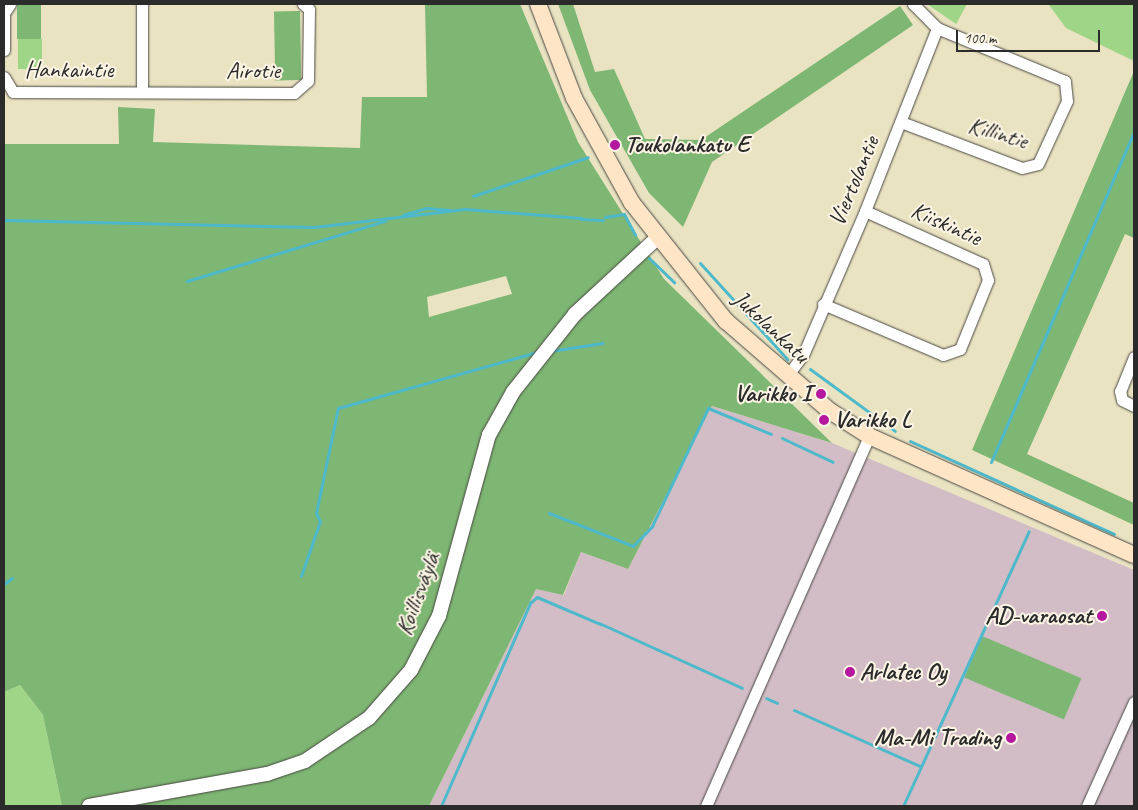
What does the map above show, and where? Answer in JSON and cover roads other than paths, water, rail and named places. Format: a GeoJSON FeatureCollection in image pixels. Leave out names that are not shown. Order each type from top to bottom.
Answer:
{"type":"FeatureCollection","features":[{"type":"Feature","properties":{"kind":"main road","name":"Jukolankatu"},"geometry":{"type":"LineString","coordinates":[[538,4],[574,98],[632,203],[657,238],[726,322],[787,376],[869,436],[1134,555]]}},
{"type":"Feature","properties":{"kind":"street","name":"Hankaintie"},"geometry":{"type":"LineString","coordinates":[[4,50],[4,13],[10,4]]}},
{"type":"Feature","properties":{"kind":"street"},"geometry":{"type":"LineString","coordinates":[[142,4],[142,91]]}},
{"type":"Feature","properties":{"kind":"street","name":"Airotie"},"geometry":{"type":"LineString","coordinates":[[142,91],[294,92],[308,81],[309,8],[303,4]]}},
{"type":"Feature","properties":{"kind":"street"},"geometry":{"type":"LineString","coordinates":[[913,4],[937,28]]}},
{"type":"Feature","properties":{"kind":"street","name":"Viertolantie"},"geometry":{"type":"LineString","coordinates":[[787,376],[803,355],[823,304],[865,211],[937,28]]}},
{"type":"Feature","properties":{"kind":"street","name":"Killintie"},"geometry":{"type":"LineString","coordinates":[[901,122],[1022,168],[1038,164],[1067,101],[1065,81],[937,28]]}},
{"type":"Feature","properties":{"kind":"street","name":"Hankaintie"},"geometry":{"type":"LineString","coordinates":[[4,77],[12,92],[142,91]]}},
{"type":"Feature","properties":{"kind":"street","name":"Kiiskintie"},"geometry":{"type":"LineString","coordinates":[[823,304],[943,355],[960,349],[988,280],[983,264],[865,211]]}},
{"type":"Feature","properties":{"kind":"street","name":"Koillisväylä"},"geometry":{"type":"LineString","coordinates":[[89,806],[268,774],[305,761],[343,740],[375,712],[411,670],[440,616],[489,436],[513,392],[575,314],[657,238]]}},
{"type":"Feature","properties":{"kind":"street"},"geometry":{"type":"LineString","coordinates":[[1134,357],[1120,391],[1122,400],[1134,406]]}},
{"type":"Feature","properties":{"kind":"street"},"geometry":{"type":"LineString","coordinates":[[706,806],[869,436]]}},
{"type":"Feature","properties":{"kind":"street"},"geometry":{"type":"LineString","coordinates":[[1087,806],[1134,702]]}},
{"type":"Feature","properties":{"kind":"waterway"},"geometry":{"type":"LineString","coordinates":[[991,462],[1134,132]]}},
{"type":"Feature","properties":{"kind":"waterway"},"geometry":{"type":"LineString","coordinates":[[473,196],[588,157]]}},
{"type":"Feature","properties":{"kind":"waterway"},"geometry":{"type":"LineString","coordinates":[[403,215],[426,208],[450,210]]}},
{"type":"Feature","properties":{"kind":"waterway"},"geometry":{"type":"LineString","coordinates":[[4,220],[314,227],[465,209],[582,218]]}},
{"type":"Feature","properties":{"kind":"waterway"},"geometry":{"type":"LineString","coordinates":[[605,217],[624,214],[635,235]]}},
{"type":"Feature","properties":{"kind":"waterway"},"geometry":{"type":"LineString","coordinates":[[581,219],[603,220]]}},
{"type":"Feature","properties":{"kind":"waterway"},"geometry":{"type":"LineString","coordinates":[[187,281],[385,221]]}},
{"type":"Feature","properties":{"kind":"waterway"},"geometry":{"type":"LineString","coordinates":[[649,258],[674,282]]}},
{"type":"Feature","properties":{"kind":"waterway"},"geometry":{"type":"LineString","coordinates":[[700,263],[787,359]]}},
{"type":"Feature","properties":{"kind":"waterway"},"geometry":{"type":"LineString","coordinates":[[551,351],[602,343]]}},
{"type":"Feature","properties":{"kind":"waterway"},"geometry":{"type":"LineString","coordinates":[[301,576],[320,521],[316,513],[338,408],[534,353]]}},
{"type":"Feature","properties":{"kind":"waterway"},"geometry":{"type":"LineString","coordinates":[[810,369],[895,431]]}},
{"type":"Feature","properties":{"kind":"waterway"},"geometry":{"type":"LineString","coordinates":[[549,513],[633,546],[652,526],[708,408],[771,434]]}},
{"type":"Feature","properties":{"kind":"waterway"},"geometry":{"type":"LineString","coordinates":[[782,438],[833,462]]}},
{"type":"Feature","properties":{"kind":"waterway"},"geometry":{"type":"LineString","coordinates":[[910,441],[1114,534]]}},
{"type":"Feature","properties":{"kind":"waterway"},"geometry":{"type":"LineString","coordinates":[[903,806],[1029,531]]}},
{"type":"Feature","properties":{"kind":"waterway"},"geometry":{"type":"LineString","coordinates":[[4,584],[12,578]]}},
{"type":"Feature","properties":{"kind":"waterway"},"geometry":{"type":"LineString","coordinates":[[441,806],[530,603],[537,597],[600,624]]}},
{"type":"Feature","properties":{"kind":"waterway"},"geometry":{"type":"LineString","coordinates":[[599,623],[742,688]]}},
{"type":"Feature","properties":{"kind":"waterway"},"geometry":{"type":"LineString","coordinates":[[766,698],[777,703]]}},
{"type":"Feature","properties":{"kind":"waterway"},"geometry":{"type":"LineString","coordinates":[[794,710],[920,766]]}},
{"type":"Feature","properties":{"kind":"place","name":"Toukolankatu E"},"geometry":{"type":"Point","coordinates":[615,145]}},
{"type":"Feature","properties":{"kind":"place","name":"Varikko I"},"geometry":{"type":"Point","coordinates":[821,394]}},
{"type":"Feature","properties":{"kind":"place","name":"Varikko L"},"geometry":{"type":"Point","coordinates":[824,420]}},
{"type":"Feature","properties":{"kind":"place","name":"AD-varaosat"},"geometry":{"type":"Point","coordinates":[1102,616]}},
{"type":"Feature","properties":{"kind":"place","name":"Arlatec Oy"},"geometry":{"type":"Point","coordinates":[850,672]}},
{"type":"Feature","properties":{"kind":"place","name":"Ma-Mi Trading"},"geometry":{"type":"Point","coordinates":[1011,738]}}]}
